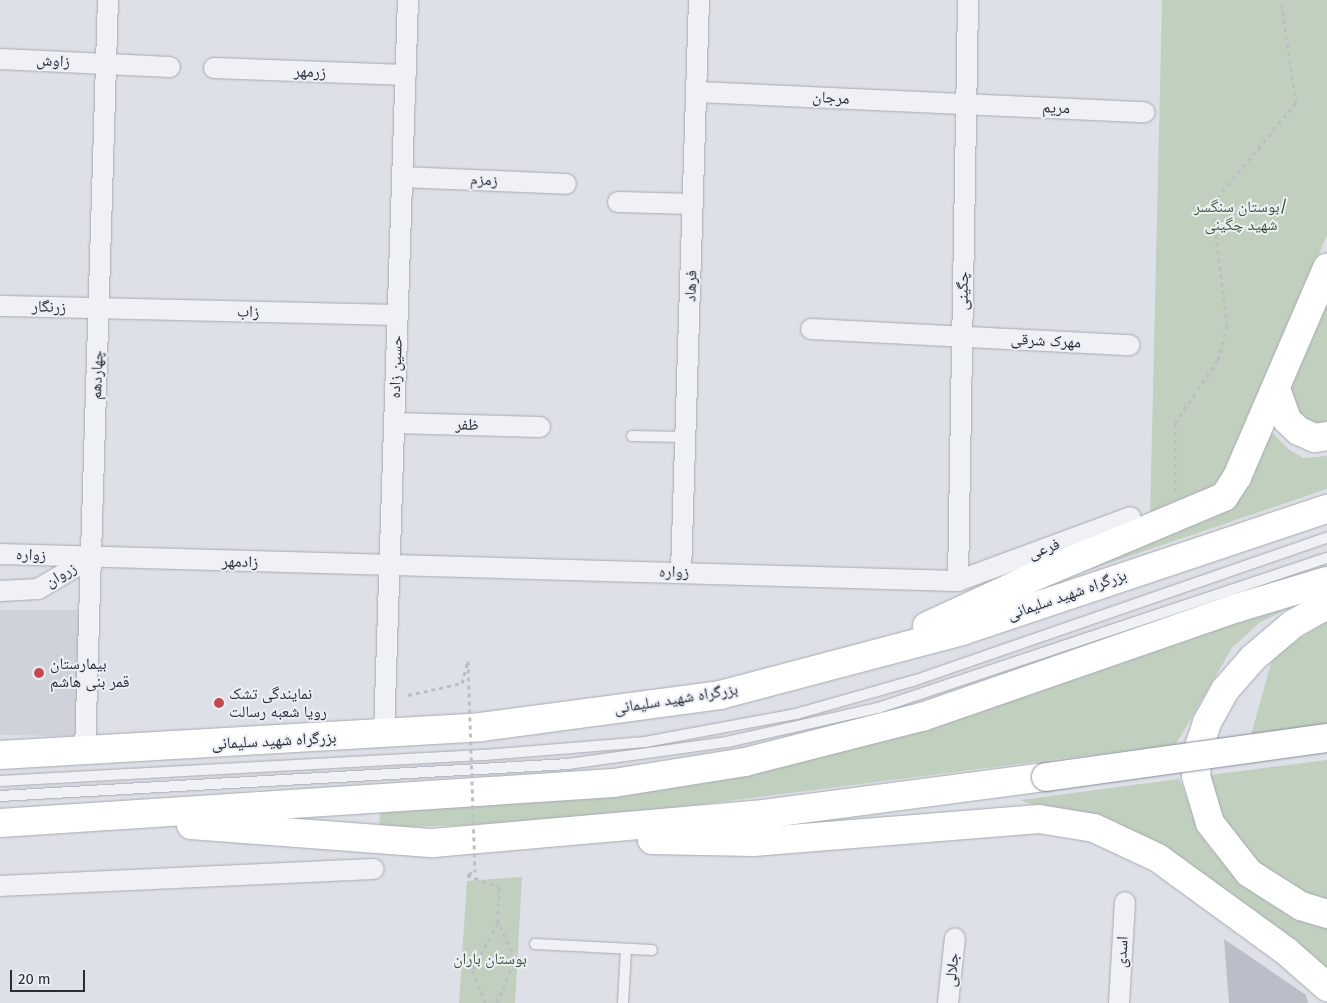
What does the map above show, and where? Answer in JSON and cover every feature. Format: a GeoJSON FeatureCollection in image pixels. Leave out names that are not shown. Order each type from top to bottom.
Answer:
{"type":"FeatureCollection","features":[{"type":"Feature","properties":{"kind":"highway"},"geometry":{"type":"LineString","coordinates":[[851,662],[1038,575],[1224,497],[1237,477],[1327,268]]}},
{"type":"Feature","properties":{"kind":"highway"},"geometry":{"type":"LineString","coordinates":[[1276,389],[1287,420],[1299,432],[1315,438],[1327,436]]}},
{"type":"Feature","properties":{"kind":"highway","name":"بزرگراه شهید سلیمانی"},"geometry":{"type":"LineString","coordinates":[[0,755],[481,727],[720,695],[851,662],[962,631],[1327,509]]}},
{"type":"Feature","properties":{"kind":"highway"},"geometry":{"type":"LineString","coordinates":[[0,823],[614,783],[745,762],[922,717],[1236,608],[1327,581]]}},
{"type":"Feature","properties":{"kind":"highway"},"geometry":{"type":"LineString","coordinates":[[1327,605],[1293,624],[1253,658],[1225,690],[1206,723],[1198,749],[1196,776],[1210,823],[1249,873],[1301,906],[1327,914]]}},
{"type":"Feature","properties":{"kind":"highway"},"geometry":{"type":"LineString","coordinates":[[90,817],[433,843],[756,816],[1327,738]]}},
{"type":"Feature","properties":{"kind":"highway"},"geometry":{"type":"LineString","coordinates":[[508,836],[753,842],[1039,819],[1094,828],[1158,858],[1286,951],[1327,987]]}},
{"type":"Feature","properties":{"kind":"street","name":"چهاردهم"},"geometry":{"type":"LineString","coordinates":[[85,751],[108,0]]}},
{"type":"Feature","properties":{"kind":"street","name":"حسین زاده"},"geometry":{"type":"LineString","coordinates":[[384,734],[408,0]]}},
{"type":"Feature","properties":{"kind":"street","name":"فرهاد"},"geometry":{"type":"LineString","coordinates":[[682,573],[699,0]]}},
{"type":"Feature","properties":{"kind":"street","name":"چگینی"},"geometry":{"type":"LineString","coordinates":[[958,581],[968,0]]}},
{"type":"Feature","properties":{"kind":"street","name":"زاوش"},"geometry":{"type":"LineString","coordinates":[[0,59],[170,67]]}},
{"type":"Feature","properties":{"kind":"street","name":"زرمهر"},"geometry":{"type":"LineString","coordinates":[[214,68],[406,75]]}},
{"type":"Feature","properties":{"kind":"street","name":"مرجان"},"geometry":{"type":"LineString","coordinates":[[697,92],[966,104]]}},
{"type":"Feature","properties":{"kind":"street","name":"مریم"},"geometry":{"type":"LineString","coordinates":[[966,104],[1145,112]]}},
{"type":"Feature","properties":{"kind":"street","name":"زمزم"},"geometry":{"type":"LineString","coordinates":[[402,177],[566,184]]}},
{"type":"Feature","properties":{"kind":"street"},"geometry":{"type":"LineString","coordinates":[[618,202],[693,204]]}},
{"type":"Feature","properties":{"kind":"street","name":"زرنگار"},"geometry":{"type":"LineString","coordinates":[[0,306],[99,308]]}},
{"type":"Feature","properties":{"kind":"street","name":"زاب"},"geometry":{"type":"LineString","coordinates":[[99,308],[398,315]]}},
{"type":"Feature","properties":{"kind":"street"},"geometry":{"type":"LineString","coordinates":[[811,329],[962,336]]}},
{"type":"Feature","properties":{"kind":"street","name":"مهرک شرقی"},"geometry":{"type":"LineString","coordinates":[[962,336],[1130,346]]}},
{"type":"Feature","properties":{"kind":"street","name":"ظفر"},"geometry":{"type":"LineString","coordinates":[[394,423],[540,427]]}},
{"type":"Feature","properties":{"kind":"street","name":"فرعی"},"geometry":{"type":"LineString","coordinates":[[958,581],[1131,517]]}},
{"type":"Feature","properties":{"kind":"street","name":"زواره"},"geometry":{"type":"LineString","coordinates":[[0,554],[91,558]]}},
{"type":"Feature","properties":{"kind":"street","name":"زادمهر"},"geometry":{"type":"LineString","coordinates":[[91,558],[390,566]]}},
{"type":"Feature","properties":{"kind":"street","name":"زروان"},"geometry":{"type":"LineString","coordinates":[[0,590],[38,589],[91,558]]}},
{"type":"Feature","properties":{"kind":"street","name":"زواره"},"geometry":{"type":"LineString","coordinates":[[390,566],[958,581]]}},
{"type":"Feature","properties":{"kind":"street"},"geometry":{"type":"LineString","coordinates":[[0,886],[374,869]]}},
{"type":"Feature","properties":{"kind":"street","name":"اسدی"},"geometry":{"type":"LineString","coordinates":[[1120,1003],[1125,902]]}},
{"type":"Feature","properties":{"kind":"street","name":"جلالی"},"geometry":{"type":"LineString","coordinates":[[948,1003],[955,938]]}},
{"type":"Feature","properties":{"kind":"lane"},"geometry":{"type":"LineString","coordinates":[[632,436],[686,437]]}},
{"type":"Feature","properties":{"kind":"lane"},"geometry":{"type":"LineString","coordinates":[[0,781],[484,755],[646,742],[796,714],[913,681],[1327,538]]}},
{"type":"Feature","properties":{"kind":"lane"},"geometry":{"type":"LineString","coordinates":[[0,796],[568,764],[727,742],[878,708],[1327,558]]}},
{"type":"Feature","properties":{"kind":"lane"},"geometry":{"type":"LineString","coordinates":[[535,944],[652,950]]}},
{"type":"Feature","properties":{"kind":"lane"},"geometry":{"type":"LineString","coordinates":[[623,1003],[626,948]]}},
{"type":"Feature","properties":{"kind":"path"},"geometry":{"type":"LineString","coordinates":[[1175,493],[1175,423],[1218,360],[1227,326],[1212,204],[1296,103],[1281,0]]}},
{"type":"Feature","properties":{"kind":"path"},"geometry":{"type":"LineString","coordinates":[[385,700],[462,683],[468,661],[475,872],[467,874],[499,887],[498,921],[515,959],[497,1003]]}},
{"type":"Feature","properties":{"kind":"path"},"geometry":{"type":"LineString","coordinates":[[485,1003],[472,970],[498,921]]}},
{"type":"Feature","properties":{"kind":"shaded area","name":"بیمارستان قمر بنی هاشم"},"geometry":{"type":"Polygon","coordinates":[[[0,610],[79,610],[78,736],[0,735],[0,610]]]}},
{"type":"Feature","properties":{"kind":"green space","name":"بوستان سنگسر/ شهید چگینی"},"geometry":{"type":"Polygon","coordinates":[[[1162,0],[1327,0],[1327,235],[1222,484],[1150,519],[1162,0]]]}},
{"type":"Feature","properties":{"kind":"green space"},"geometry":{"type":"Polygon","coordinates":[[[1327,304],[1327,429],[1300,423],[1288,390],[1327,304]]]}},
{"type":"Feature","properties":{"kind":"green space"},"geometry":{"type":"Polygon","coordinates":[[[1271,431],[1288,449],[1303,458],[1327,456],[1327,489],[1039,587],[1212,516],[1271,431]]]}},
{"type":"Feature","properties":{"kind":"green space"},"geometry":{"type":"Polygon","coordinates":[[[1314,595],[1259,623],[1232,648],[1176,744],[625,814],[489,825],[379,827],[380,813],[622,796],[736,776],[993,707],[1314,595]]]}},
{"type":"Feature","properties":{"kind":"green space"},"geometry":{"type":"Polygon","coordinates":[[[1327,621],[1327,723],[1251,735],[1273,656],[1327,621]]]}},
{"type":"Feature","properties":{"kind":"green space"},"geometry":{"type":"Polygon","coordinates":[[[1327,760],[1327,905],[1318,903],[1247,856],[1216,807],[1202,776],[1327,760]]]}},
{"type":"Feature","properties":{"kind":"green space"},"geometry":{"type":"Polygon","coordinates":[[[1179,779],[1207,844],[1236,877],[1304,920],[1327,927],[1327,971],[1312,959],[1039,807],[1020,800],[1179,779]]]}},
{"type":"Feature","properties":{"kind":"green space","name":"بوستان باران"},"geometry":{"type":"Polygon","coordinates":[[[522,877],[515,1003],[459,1003],[467,881],[522,877]]]}},
{"type":"Feature","properties":{"kind":"building"},"geometry":{"type":"Polygon","coordinates":[[[1224,939],[1306,995],[1308,1003],[1229,1003],[1224,939]]]}},
{"type":"Feature","properties":{"kind":"place","name":"بیمارستان قمر بنی هاشم"},"geometry":{"type":"Point","coordinates":[39,673]}},
{"type":"Feature","properties":{"kind":"place","name":"نمایندگی تشک رویا شعبه رسالت"},"geometry":{"type":"Point","coordinates":[219,703]}}]}
